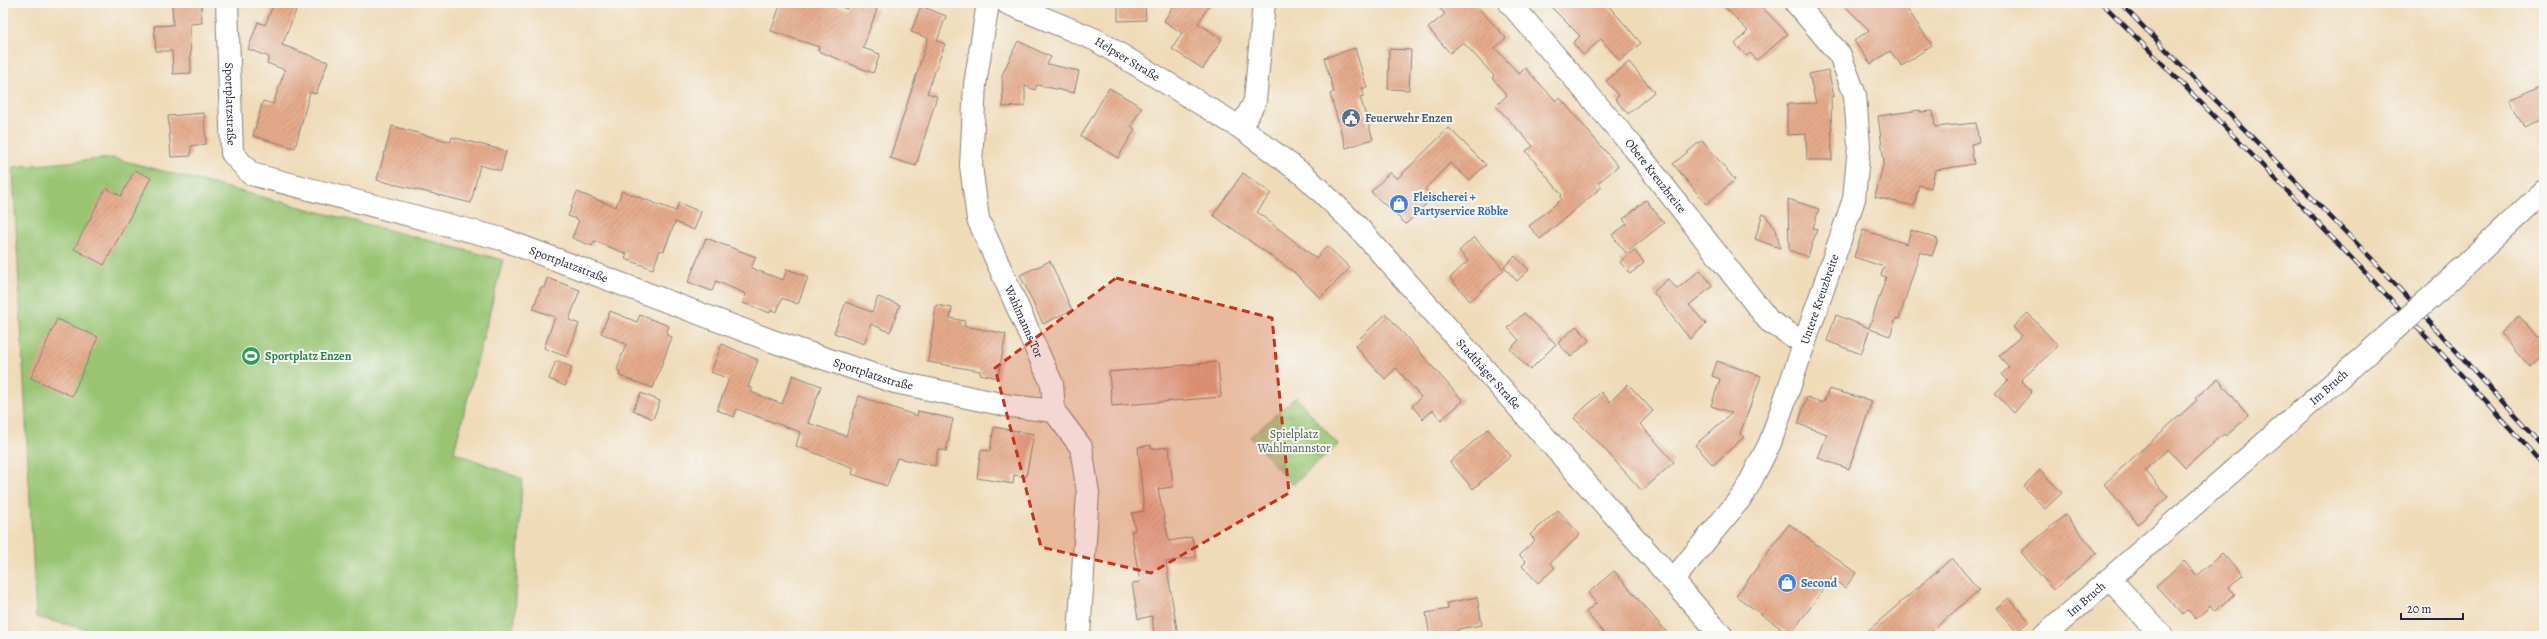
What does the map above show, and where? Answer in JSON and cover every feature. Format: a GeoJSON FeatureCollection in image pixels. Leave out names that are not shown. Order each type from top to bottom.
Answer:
{"type":"FeatureCollection","features":[{"type":"Feature","properties":{"kind":"street","name":"Sportplatzstraße"},"geometry":{"type":"LineString","coordinates":[[227,3],[232,153],[251,174],[502,239],[775,342],[895,382],[1010,406],[1054,411]]}},
{"type":"Feature","properties":{"kind":"street","name":"Wahlmanns Tor"},"geometry":{"type":"LineString","coordinates":[[988,3],[975,84],[971,166],[978,219],[1052,384],[1054,411]]}},
{"type":"Feature","properties":{"kind":"street","name":"Helpser Straße"},"geometry":{"type":"LineString","coordinates":[[1006,3],[1096,40],[1241,128]]}},
{"type":"Feature","properties":{"kind":"street"},"geometry":{"type":"LineString","coordinates":[[1241,128],[1255,101],[1264,3]]}},
{"type":"Feature","properties":{"kind":"street","name":"Obere Kreuzbreite"},"geometry":{"type":"LineString","coordinates":[[1510,3],[1634,148],[1769,321],[1804,343]]}},
{"type":"Feature","properties":{"kind":"street","name":"Untere Kreuzbreite"},"geometry":{"type":"LineString","coordinates":[[1673,580],[1744,494],[1770,443],[1854,199],[1860,146],[1855,95],[1840,55],[1796,3]]}},
{"type":"Feature","properties":{"kind":"street","name":"Stadthäger Straße"},"geometry":{"type":"LineString","coordinates":[[1241,128],[1304,175],[1356,225],[1722,636]]}},
{"type":"Feature","properties":{"kind":"street","name":"Im Bruch"},"geometry":{"type":"LineString","coordinates":[[2044,636],[2440,289],[2544,191]]}},
{"type":"Feature","properties":{"kind":"street"},"geometry":{"type":"LineString","coordinates":[[1054,411],[1081,447],[1088,493],[1079,636]]}},
{"type":"Feature","properties":{"kind":"street","name":"Im Bruch"},"geometry":{"type":"LineString","coordinates":[[2110,578],[2162,636]]}},
{"type":"Feature","properties":{"kind":"highlighted area"},"geometry":{"type":"Polygon","coordinates":[[[1116,278],[1272,318],[1289,493],[1151,573],[1041,547],[995,368],[1116,278]]]}},
{"type":"Feature","properties":{"kind":"green space","name":"Sportplatz Enzen"},"geometry":{"type":"Polygon","coordinates":[[[113,158],[503,260],[454,452],[522,479],[514,636],[113,636],[36,617],[13,167],[113,158]]]}},
{"type":"Feature","properties":{"kind":"green space","name":"Spielplatz Wahlmannstor"},"geometry":{"type":"Polygon","coordinates":[[[1296,397],[1338,445],[1292,485],[1250,437],[1296,397]]]}},
{"type":"Feature","properties":{"kind":"building"},"geometry":{"type":"Polygon","coordinates":[[[172,3],[201,3],[202,23],[190,24],[191,73],[173,74],[172,51],[156,51],[154,26],[173,25],[172,3]]]}},
{"type":"Feature","properties":{"kind":"building"},"geometry":{"type":"Polygon","coordinates":[[[274,3],[299,3],[282,45],[328,62],[316,94],[310,92],[295,148],[253,136],[263,101],[273,104],[285,70],[267,63],[269,57],[248,49],[258,22],[265,25],[274,3]]]}},
{"type":"Feature","properties":{"kind":"building"},"geometry":{"type":"Polygon","coordinates":[[[781,3],[831,3],[847,9],[850,3],[859,3],[877,9],[863,48],[880,54],[873,73],[818,51],[819,47],[771,31],[781,3]]]}},
{"type":"Feature","properties":{"kind":"building"},"geometry":{"type":"Polygon","coordinates":[[[1118,3],[1145,3],[1146,20],[1118,21],[1118,3]]]}},
{"type":"Feature","properties":{"kind":"building"},"geometry":{"type":"Polygon","coordinates":[[[1175,3],[1211,3],[1198,23],[1222,39],[1203,69],[1172,49],[1182,33],[1164,21],[1175,3]]]}},
{"type":"Feature","properties":{"kind":"building"},"geometry":{"type":"Polygon","coordinates":[[[1435,3],[1474,3],[1506,38],[1495,48],[1519,74],[1525,68],[1556,101],[1560,98],[1618,166],[1598,183],[1602,187],[1540,239],[1529,226],[1562,199],[1560,197],[1562,195],[1526,151],[1533,146],[1496,106],[1507,95],[1492,78],[1494,76],[1463,42],[1450,53],[1428,28],[1445,14],[1435,3]]]}},
{"type":"Feature","properties":{"kind":"building"},"geometry":{"type":"Polygon","coordinates":[[[1547,3],[1606,3],[1641,43],[1620,61],[1601,39],[1583,55],[1573,43],[1580,36],[1547,3]]]}},
{"type":"Feature","properties":{"kind":"building"},"geometry":{"type":"Polygon","coordinates":[[[1721,3],[1758,3],[1788,34],[1757,60],[1750,53],[1747,56],[1735,44],[1748,31],[1721,3]]]}},
{"type":"Feature","properties":{"kind":"building"},"geometry":{"type":"Polygon","coordinates":[[[1842,3],[1903,3],[1932,45],[1902,66],[1890,51],[1871,64],[1854,41],[1869,30],[1842,3]]]}},
{"type":"Feature","properties":{"kind":"building"},"geometry":{"type":"Polygon","coordinates":[[[921,6],[946,16],[937,41],[945,44],[927,93],[937,96],[916,166],[890,158],[928,38],[911,32],[921,6]]]}},
{"type":"Feature","properties":{"kind":"building"},"geometry":{"type":"Polygon","coordinates":[[[1018,41],[1051,57],[1047,64],[1079,71],[1074,93],[1037,85],[1035,90],[1025,86],[1025,106],[1003,107],[1002,75],[1018,41]]]}},
{"type":"Feature","properties":{"kind":"building","name":"Feuerwehr Enzen"},"geometry":{"type":"Polygon","coordinates":[[[1355,48],[1367,88],[1362,88],[1364,96],[1360,97],[1373,139],[1346,148],[1330,94],[1334,92],[1324,58],[1355,48]]]}},
{"type":"Feature","properties":{"kind":"building"},"geometry":{"type":"Polygon","coordinates":[[[1389,49],[1411,50],[1409,90],[1388,89],[1389,49]]]}},
{"type":"Feature","properties":{"kind":"building"},"geometry":{"type":"Polygon","coordinates":[[[1629,62],[1654,92],[1628,114],[1615,99],[1619,96],[1606,81],[1629,62]]]}},
{"type":"Feature","properties":{"kind":"building"},"geometry":{"type":"Polygon","coordinates":[[[1828,70],[1834,96],[1831,97],[1832,160],[1807,160],[1806,134],[1787,135],[1787,104],[1816,103],[1809,74],[1828,70]]]}},
{"type":"Feature","properties":{"kind":"building"},"geometry":{"type":"Polygon","coordinates":[[[2544,84],[2544,118],[2524,128],[2510,100],[2544,84]]]}},
{"type":"Feature","properties":{"kind":"building"},"geometry":{"type":"Polygon","coordinates":[[[1109,88],[1142,107],[1131,126],[1135,129],[1118,158],[1081,136],[1109,88]]]}},
{"type":"Feature","properties":{"kind":"building"},"geometry":{"type":"Polygon","coordinates":[[[1920,110],[1920,112],[1933,111],[1935,127],[1976,123],[1979,143],[1971,144],[1974,164],[1935,170],[1931,188],[1919,185],[1914,206],[1875,197],[1884,161],[1878,116],[1920,110]]]}},
{"type":"Feature","properties":{"kind":"building"},"geometry":{"type":"Polygon","coordinates":[[[204,113],[206,144],[191,146],[191,156],[171,157],[168,116],[204,113]]]}},
{"type":"Feature","properties":{"kind":"building"},"geometry":{"type":"Polygon","coordinates":[[[392,126],[451,142],[452,137],[506,151],[501,171],[480,165],[471,203],[377,180],[392,126]]]}},
{"type":"Feature","properties":{"kind":"building"},"geometry":{"type":"Polygon","coordinates":[[[1449,128],[1486,165],[1469,180],[1450,163],[1425,189],[1433,197],[1406,224],[1371,192],[1390,172],[1397,179],[1449,128]]]}},
{"type":"Feature","properties":{"kind":"building"},"geometry":{"type":"Polygon","coordinates":[[[1702,140],[1735,180],[1706,204],[1673,164],[1702,140]]]}},
{"type":"Feature","properties":{"kind":"building"},"geometry":{"type":"Polygon","coordinates":[[[135,170],[151,178],[104,265],[74,249],[106,188],[121,196],[135,170]]]}},
{"type":"Feature","properties":{"kind":"building"},"geometry":{"type":"Polygon","coordinates":[[[1243,173],[1271,193],[1257,212],[1316,258],[1327,246],[1350,268],[1320,298],[1294,272],[1213,215],[1243,173]]]}},
{"type":"Feature","properties":{"kind":"building"},"geometry":{"type":"Polygon","coordinates":[[[622,191],[676,211],[679,203],[701,212],[694,230],[675,222],[664,251],[660,250],[653,269],[625,259],[627,254],[594,241],[592,246],[572,238],[579,220],[568,216],[577,192],[616,207],[622,191]]]}},
{"type":"Feature","properties":{"kind":"building"},"geometry":{"type":"Polygon","coordinates":[[[1788,199],[1819,209],[1813,228],[1817,229],[1808,257],[1789,250],[1788,199]]]}},
{"type":"Feature","properties":{"kind":"building"},"geometry":{"type":"Polygon","coordinates":[[[1646,200],[1664,223],[1626,253],[1612,235],[1627,224],[1623,219],[1646,200]]]}},
{"type":"Feature","properties":{"kind":"building"},"geometry":{"type":"Polygon","coordinates":[[[1763,213],[1776,229],[1780,248],[1755,239],[1763,213]]]}},
{"type":"Feature","properties":{"kind":"building"},"geometry":{"type":"Polygon","coordinates":[[[1863,230],[1907,244],[1911,230],[1938,239],[1932,256],[1920,252],[1899,319],[1896,318],[1890,336],[1870,329],[1861,354],[1827,341],[1836,315],[1869,328],[1886,277],[1881,275],[1884,267],[1854,257],[1863,230]]]}},
{"type":"Feature","properties":{"kind":"building"},"geometry":{"type":"Polygon","coordinates":[[[1474,237],[1504,270],[1470,301],[1450,278],[1468,261],[1459,251],[1474,237]]]}},
{"type":"Feature","properties":{"kind":"building"},"geometry":{"type":"Polygon","coordinates":[[[706,238],[756,257],[751,268],[783,280],[787,269],[808,277],[798,304],[782,298],[777,312],[771,310],[770,313],[743,303],[746,294],[716,281],[712,291],[688,282],[706,238]]]}},
{"type":"Feature","properties":{"kind":"building"},"geometry":{"type":"Polygon","coordinates":[[[1634,250],[1644,263],[1630,274],[1620,262],[1634,250]]]}},
{"type":"Feature","properties":{"kind":"building"},"geometry":{"type":"Polygon","coordinates":[[[1515,256],[1529,270],[1517,281],[1504,267],[1515,256]]]}},
{"type":"Feature","properties":{"kind":"building"},"geometry":{"type":"Polygon","coordinates":[[[1050,261],[1072,310],[1043,324],[1020,275],[1050,261]]]}},
{"type":"Feature","properties":{"kind":"building"},"geometry":{"type":"Polygon","coordinates":[[[1700,270],[1713,286],[1689,305],[1706,324],[1690,339],[1653,292],[1668,279],[1677,289],[1700,270]]]}},
{"type":"Feature","properties":{"kind":"building"},"geometry":{"type":"Polygon","coordinates":[[[547,278],[580,290],[569,320],[579,324],[567,357],[544,348],[555,317],[533,309],[541,287],[544,288],[547,278]]]}},
{"type":"Feature","properties":{"kind":"building"},"geometry":{"type":"Polygon","coordinates":[[[878,297],[900,305],[890,332],[871,324],[864,344],[834,333],[846,302],[872,312],[878,297]]]}},
{"type":"Feature","properties":{"kind":"building"},"geometry":{"type":"Polygon","coordinates":[[[936,305],[952,308],[950,318],[965,321],[964,326],[1006,334],[998,378],[980,374],[980,371],[928,362],[936,305]]]}},
{"type":"Feature","properties":{"kind":"building"},"geometry":{"type":"Polygon","coordinates":[[[610,311],[637,322],[640,315],[669,326],[666,334],[672,337],[653,388],[619,376],[620,371],[617,370],[626,344],[601,333],[610,311]]]}},
{"type":"Feature","properties":{"kind":"building"},"geometry":{"type":"Polygon","coordinates":[[[1524,313],[1556,344],[1530,370],[1510,349],[1519,340],[1508,328],[1524,313]]]}},
{"type":"Feature","properties":{"kind":"building"},"geometry":{"type":"Polygon","coordinates":[[[2028,313],[2058,346],[2021,380],[2032,392],[2014,413],[1995,393],[2008,381],[2002,374],[2009,367],[1999,356],[2021,336],[2013,327],[2028,313]]]}},
{"type":"Feature","properties":{"kind":"building"},"geometry":{"type":"Polygon","coordinates":[[[1386,314],[1463,401],[1441,420],[1433,410],[1423,419],[1412,406],[1421,397],[1396,368],[1385,379],[1355,346],[1362,340],[1360,338],[1386,314]]]}},
{"type":"Feature","properties":{"kind":"building"},"geometry":{"type":"Polygon","coordinates":[[[2519,316],[2544,344],[2544,354],[2530,367],[2500,333],[2519,316]]]}},
{"type":"Feature","properties":{"kind":"building"},"geometry":{"type":"Polygon","coordinates":[[[57,319],[98,337],[72,396],[31,378],[57,319]]]}},
{"type":"Feature","properties":{"kind":"building"},"geometry":{"type":"Polygon","coordinates":[[[1576,326],[1590,340],[1571,357],[1558,343],[1576,326]]]}},
{"type":"Feature","properties":{"kind":"building"},"geometry":{"type":"Polygon","coordinates":[[[722,344],[758,360],[748,387],[752,388],[751,392],[782,404],[793,375],[821,386],[808,423],[846,436],[859,396],[917,416],[918,411],[953,419],[946,451],[938,449],[935,466],[897,458],[887,486],[852,474],[854,468],[796,446],[800,432],[737,409],[734,417],[717,410],[729,379],[711,372],[722,344]]]}},
{"type":"Feature","properties":{"kind":"building"},"geometry":{"type":"Polygon","coordinates":[[[556,361],[572,367],[565,386],[549,379],[556,361]]]}},
{"type":"Feature","properties":{"kind":"building"},"geometry":{"type":"Polygon","coordinates":[[[1717,361],[1761,376],[1740,434],[1744,437],[1713,465],[1695,445],[1732,413],[1711,406],[1720,379],[1712,376],[1717,361]]]}},
{"type":"Feature","properties":{"kind":"building"},"geometry":{"type":"Polygon","coordinates":[[[1218,362],[1221,397],[1112,406],[1109,372],[1218,362]]]}},
{"type":"Feature","properties":{"kind":"building"},"geometry":{"type":"Polygon","coordinates":[[[2218,379],[2249,416],[2226,436],[2224,434],[2185,468],[2168,449],[2145,470],[2168,497],[2138,524],[2104,484],[2197,400],[2195,398],[2218,379]]]}},
{"type":"Feature","properties":{"kind":"building"},"geometry":{"type":"Polygon","coordinates":[[[1628,384],[1653,411],[1640,424],[1674,462],[1642,491],[1600,444],[1574,418],[1601,392],[1610,402],[1628,384]]]}},
{"type":"Feature","properties":{"kind":"building"},"geometry":{"type":"Polygon","coordinates":[[[1829,389],[1872,401],[1849,469],[1818,458],[1827,434],[1798,424],[1807,397],[1823,403],[1829,389]]]}},
{"type":"Feature","properties":{"kind":"building"},"geometry":{"type":"Polygon","coordinates":[[[641,393],[660,401],[653,419],[633,410],[641,393]]]}},
{"type":"Feature","properties":{"kind":"building"},"geometry":{"type":"Polygon","coordinates":[[[994,427],[1034,434],[1026,477],[1014,475],[1013,484],[977,478],[981,450],[990,451],[994,427]]]}},
{"type":"Feature","properties":{"kind":"building"},"geometry":{"type":"Polygon","coordinates":[[[1488,429],[1511,456],[1473,489],[1450,462],[1488,429]]]}},
{"type":"Feature","properties":{"kind":"building"},"geometry":{"type":"Polygon","coordinates":[[[1151,445],[1151,449],[1169,447],[1173,487],[1158,489],[1169,541],[1192,537],[1196,557],[1166,562],[1178,636],[1154,636],[1152,616],[1138,619],[1132,583],[1140,582],[1131,531],[1135,530],[1132,513],[1144,511],[1138,447],[1151,445]]]}},
{"type":"Feature","properties":{"kind":"building"},"geometry":{"type":"Polygon","coordinates":[[[2040,470],[2062,493],[2045,509],[2024,486],[2040,470]]]}},
{"type":"Feature","properties":{"kind":"building"},"geometry":{"type":"Polygon","coordinates":[[[1558,510],[1580,535],[1550,563],[1555,568],[1538,583],[1522,566],[1526,562],[1519,555],[1535,540],[1530,535],[1558,510]]]}},
{"type":"Feature","properties":{"kind":"building"},"geometry":{"type":"Polygon","coordinates":[[[2065,515],[2097,553],[2053,590],[2021,552],[2065,515]]]}},
{"type":"Feature","properties":{"kind":"building","name":"Second"},"geometry":{"type":"Polygon","coordinates":[[[1789,524],[1856,573],[1845,588],[1832,578],[1790,635],[1736,596],[1789,524]]]}},
{"type":"Feature","properties":{"kind":"building"},"geometry":{"type":"Polygon","coordinates":[[[2222,553],[2243,575],[2229,588],[2235,594],[2215,612],[2210,606],[2196,619],[2188,610],[2183,615],[2156,586],[2184,561],[2197,576],[2222,553]]]}},
{"type":"Feature","properties":{"kind":"building"},"geometry":{"type":"Polygon","coordinates":[[[1952,558],[1979,590],[1926,636],[1862,636],[1952,558]]]}},
{"type":"Feature","properties":{"kind":"building"},"geometry":{"type":"Polygon","coordinates":[[[1614,571],[1670,636],[1606,636],[1586,612],[1596,603],[1588,593],[1614,571]]]}},
{"type":"Feature","properties":{"kind":"building"},"geometry":{"type":"Polygon","coordinates":[[[1477,597],[1482,625],[1458,629],[1459,636],[1430,636],[1426,613],[1448,609],[1447,603],[1477,597]]]}},
{"type":"Feature","properties":{"kind":"building"},"geometry":{"type":"Polygon","coordinates":[[[2009,598],[2029,621],[2017,632],[1996,608],[2009,598]]]}},
{"type":"Feature","properties":{"kind":"railway"},"geometry":{"type":"LineString","coordinates":[[2102,3],[2382,289],[2544,466]]}},
{"type":"Feature","properties":{"kind":"railway"},"geometry":{"type":"LineString","coordinates":[[2120,3],[2371,258],[2544,447]]}},
{"type":"Feature","properties":{"kind":"place","name":"Feuerwehr Enzen"},"geometry":{"type":"Point","coordinates":[1351,118]}},
{"type":"Feature","properties":{"kind":"place","name":"Fleischerei + Partyservice Röbke"},"geometry":{"type":"Point","coordinates":[1399,204]}},
{"type":"Feature","properties":{"kind":"place","name":"Sportplatz Enzen"},"geometry":{"type":"Point","coordinates":[251,356]}},
{"type":"Feature","properties":{"kind":"place","name":"Second"},"geometry":{"type":"Point","coordinates":[1787,583]}}]}
